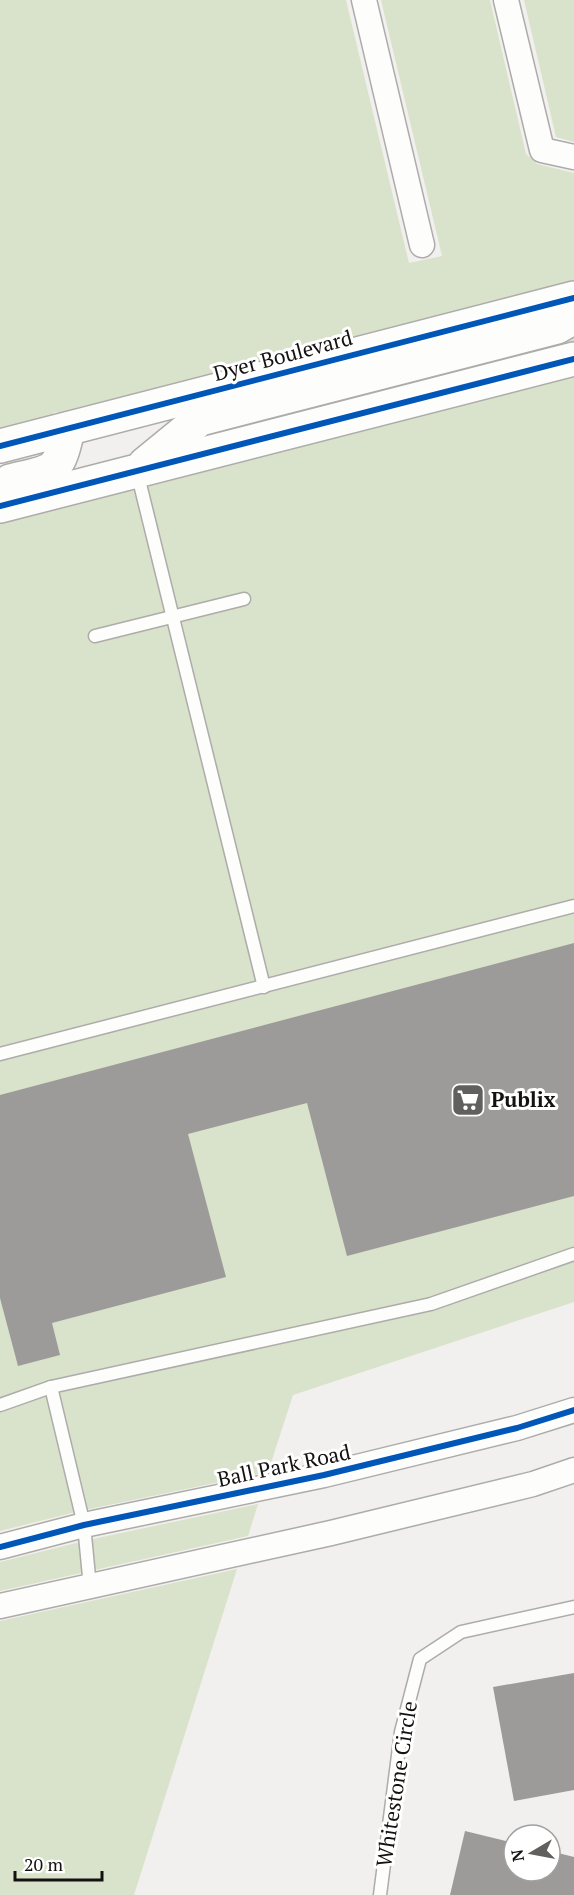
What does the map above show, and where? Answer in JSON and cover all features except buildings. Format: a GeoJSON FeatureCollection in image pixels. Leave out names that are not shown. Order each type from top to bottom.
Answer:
{"type":"FeatureCollection","features":[{"type":"Feature","properties":{"kind":"main road","name":"Dyer Boulevard"},"geometry":{"type":"LineString","coordinates":[[0,446],[574,298]]}},
{"type":"Feature","properties":{"kind":"main road"},"geometry":{"type":"LineString","coordinates":[[137,471],[200,419],[557,327],[574,317]]}},
{"type":"Feature","properties":{"kind":"main road"},"geometry":{"type":"LineString","coordinates":[[0,506],[574,359]]}},
{"type":"Feature","properties":{"kind":"main road"},"geometry":{"type":"LineString","coordinates":[[0,484],[48,472],[57,465],[63,454],[68,429]]}},
{"type":"Feature","properties":{"kind":"street"},"geometry":{"type":"LineString","coordinates":[[364,0],[422,245]]}},
{"type":"Feature","properties":{"kind":"street"},"geometry":{"type":"LineString","coordinates":[[506,0],[542,150],[574,157]]}},
{"type":"Feature","properties":{"kind":"street","name":"Ball Park Road"},"geometry":{"type":"LineString","coordinates":[[0,1547],[84,1525],[324,1476],[517,1428],[574,1410]]}},
{"type":"Feature","properties":{"kind":"street"},"geometry":{"type":"LineString","coordinates":[[0,1606],[331,1533],[533,1484],[574,1470]]}},
{"type":"Feature","properties":{"kind":"lane"},"geometry":{"type":"LineString","coordinates":[[137,471],[264,987]]}},
{"type":"Feature","properties":{"kind":"lane"},"geometry":{"type":"LineString","coordinates":[[95,636],[244,599]]}},
{"type":"Feature","properties":{"kind":"lane"},"geometry":{"type":"LineString","coordinates":[[0,1054],[574,906]]}},
{"type":"Feature","properties":{"kind":"lane"},"geometry":{"type":"LineString","coordinates":[[0,1405],[51,1388],[431,1304],[574,1254]]}},
{"type":"Feature","properties":{"kind":"lane"},"geometry":{"type":"LineString","coordinates":[[51,1388],[84,1525],[90,1587]]}},
{"type":"Feature","properties":{"kind":"lane","name":"Whitestone Circle"},"geometry":{"type":"LineString","coordinates":[[380,1895],[401,1732],[420,1659],[461,1632],[574,1607]]}},
{"type":"Feature","properties":{"kind":"green space"},"geometry":{"type":"Polygon","coordinates":[[[0,0],[346,0],[409,263],[442,256],[381,0],[490,0],[526,154],[537,164],[574,173],[574,283],[67,414],[54,412],[53,417],[0,431],[0,0]]]}},
{"type":"Feature","properties":{"kind":"green space"},"geometry":{"type":"Polygon","coordinates":[[[524,0],[574,0],[574,142],[556,137],[524,0]]]}},
{"type":"Feature","properties":{"kind":"green space"},"geometry":{"type":"Polygon","coordinates":[[[574,334],[574,344],[199,439],[208,432],[574,334]]]}},
{"type":"Feature","properties":{"kind":"green space"},"geometry":{"type":"Polygon","coordinates":[[[574,375],[574,1302],[293,1395],[268,1472],[80,1511],[0,1531],[0,521],[131,488],[136,492],[145,484],[574,375]]]}},
{"type":"Feature","properties":{"kind":"green space"},"geometry":{"type":"Polygon","coordinates":[[[258,1504],[248,1536],[0,1591],[0,1562],[88,1540],[258,1504]]]}},
{"type":"Feature","properties":{"kind":"green space"},"geometry":{"type":"Polygon","coordinates":[[[237,1569],[134,1895],[0,1895],[0,1621],[237,1569]]]}},
{"type":"Feature","properties":{"kind":"cycle path"},"geometry":{"type":"LineString","coordinates":[[0,446],[574,298]]}},
{"type":"Feature","properties":{"kind":"cycle path"},"geometry":{"type":"LineString","coordinates":[[0,506],[574,359]]}},
{"type":"Feature","properties":{"kind":"cycle path"},"geometry":{"type":"LineString","coordinates":[[0,1547],[84,1525],[324,1475],[517,1428],[574,1410]]}},
{"type":"Feature","properties":{"kind":"place","name":"Publix"},"geometry":{"type":"Point","coordinates":[468,1100]}}]}
